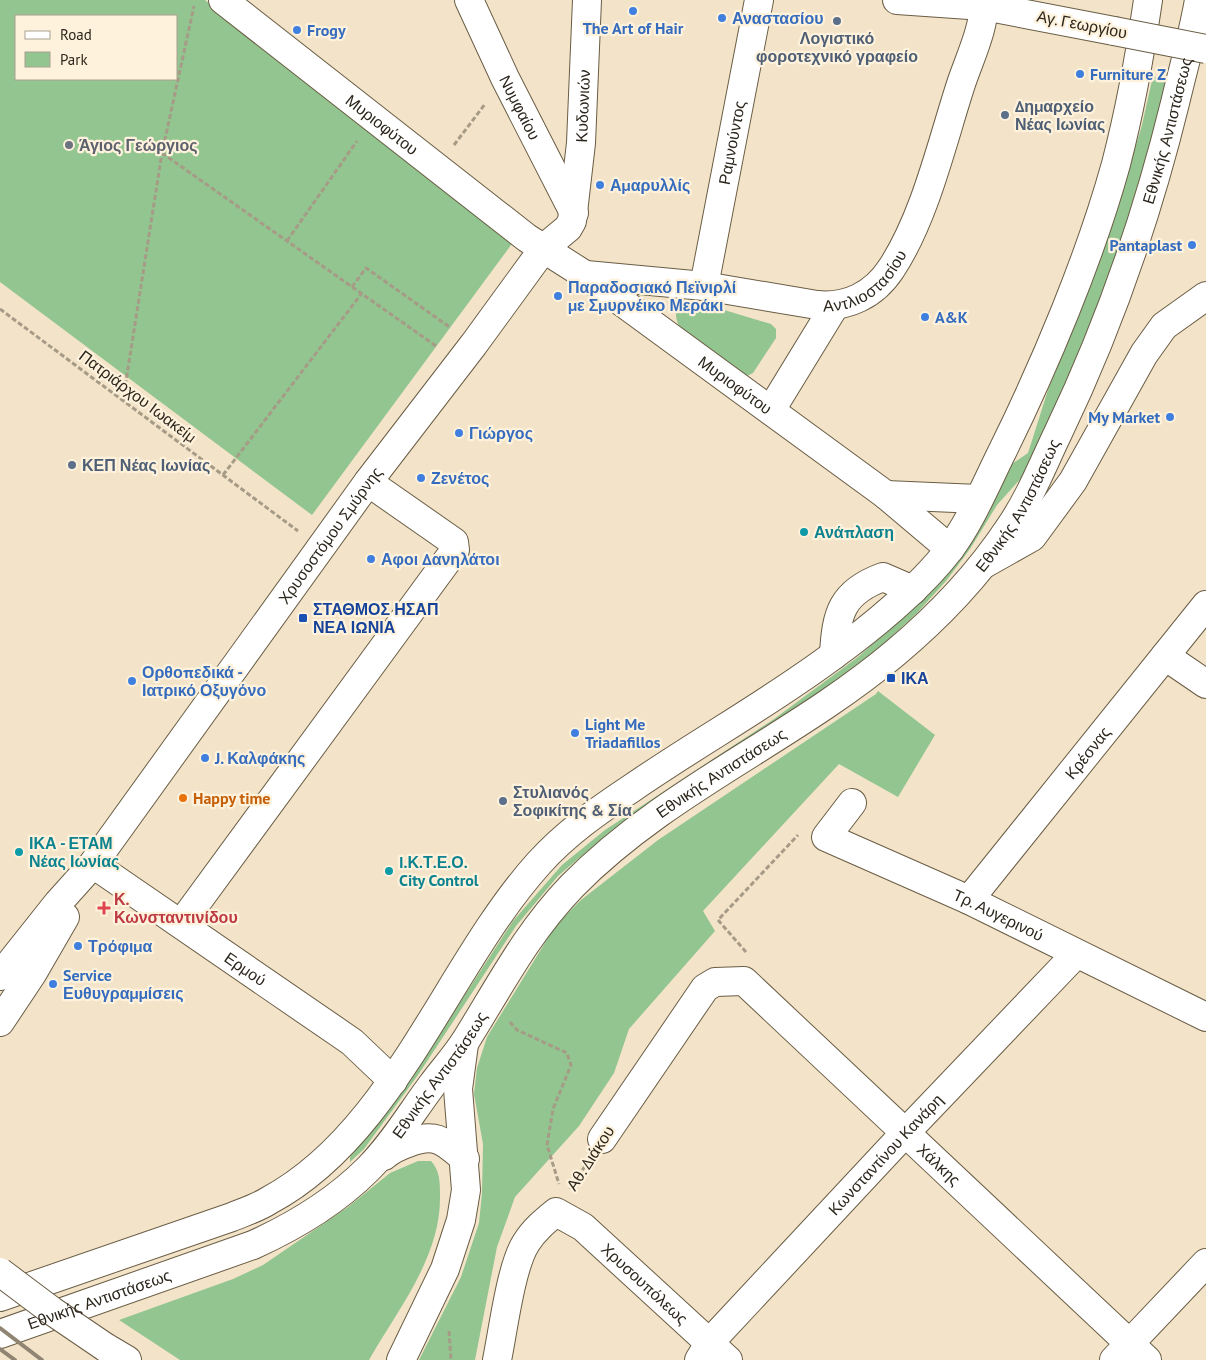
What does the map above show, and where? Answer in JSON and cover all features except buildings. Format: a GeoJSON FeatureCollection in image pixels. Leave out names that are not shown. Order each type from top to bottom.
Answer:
{"type":"FeatureCollection","features":[{"type":"Feature","properties":{"kind":"street","name":"Μυριοφύτου"},"geometry":{"type":"LineString","coordinates":[[223,0],[436,168],[527,238],[544,248]]}},
{"type":"Feature","properties":{"kind":"street","name":"Νυμφαίου"},"geometry":{"type":"LineString","coordinates":[[469,0],[505,78],[574,213]]}},
{"type":"Feature","properties":{"kind":"street","name":"Κυδωνιών"},"geometry":{"type":"LineString","coordinates":[[574,213],[581,143],[587,0]]}},
{"type":"Feature","properties":{"kind":"street","name":"Ραμνούντος"},"geometry":{"type":"LineString","coordinates":[[704,286],[759,0]]}},
{"type":"Feature","properties":{"kind":"street","name":"Αγ. Γεωργίου"},"geometry":{"type":"LineString","coordinates":[[897,0],[984,3],[1206,49]]}},
{"type":"Feature","properties":{"kind":"street","name":"Εθνικής Αντιστάσεως"},"geometry":{"type":"LineString","coordinates":[[0,1297],[232,1217],[268,1202],[300,1180],[343,1143],[392,1081],[521,883],[556,844],[595,813],[640,782],[834,655],[912,590],[950,550],[1022,411],[1088,249],[1115,166],[1136,82],[1148,0]]}},
{"type":"Feature","properties":{"kind":"street","name":"Εθνικής Αντιστάσεως"},"geometry":{"type":"LineString","coordinates":[[0,1334],[253,1245],[282,1232],[335,1198],[369,1168],[402,1128],[464,1043],[501,979],[533,930],[572,887],[607,853],[648,819],[819,710],[896,652],[937,614],[984,564],[1013,524],[1036,479],[1080,386],[1104,329],[1133,251],[1164,150],[1199,0]]}},
{"type":"Feature","properties":{"kind":"street","name":"Αντλιοστασίου"},"geometry":{"type":"LineString","coordinates":[[544,248],[585,275],[704,286],[834,307],[859,300],[891,270],[917,218],[978,33],[984,3]]}},
{"type":"Feature","properties":{"kind":"street","name":"Χρυσοστόμου Σμύρνης"},"geometry":{"type":"LineString","coordinates":[[0,1022],[32,974],[93,864],[368,482],[467,353],[544,248],[568,228],[574,213]]}},
{"type":"Feature","properties":{"kind":"street","name":"Μυριοφύτου"},"geometry":{"type":"LineString","coordinates":[[585,275],[886,495],[950,550]]}},
{"type":"Feature","properties":{"kind":"street"},"geometry":{"type":"LineString","coordinates":[[984,564],[1032,537],[1073,481],[1144,354],[1164,326],[1206,296]]}},
{"type":"Feature","properties":{"kind":"street"},"geometry":{"type":"LineString","coordinates":[[771,410],[834,307]]}},
{"type":"Feature","properties":{"kind":"street"},"geometry":{"type":"LineString","coordinates":[[181,924],[455,550],[454,542],[368,482]]}},
{"type":"Feature","properties":{"kind":"street"},"geometry":{"type":"LineString","coordinates":[[886,495],[978,499]]}},
{"type":"Feature","properties":{"kind":"street"},"geometry":{"type":"LineString","coordinates":[[834,655],[836,628],[841,612],[854,592],[867,583],[883,577],[912,590]]}},
{"type":"Feature","properties":{"kind":"street","name":"Κρέσνας"},"geometry":{"type":"LineString","coordinates":[[969,900],[1206,605]]}},
{"type":"Feature","properties":{"kind":"street"},"geometry":{"type":"LineString","coordinates":[[1165,656],[1206,684]]}},
{"type":"Feature","properties":{"kind":"street"},"geometry":{"type":"LineString","coordinates":[[826,837],[852,803]]}},
{"type":"Feature","properties":{"kind":"street","name":"Τρ. Αυγερινού"},"geometry":{"type":"LineString","coordinates":[[826,837],[969,900],[1076,954],[1204,1013]]}},
{"type":"Feature","properties":{"kind":"street","name":"Χρυσοστόμου Σμύρνης"},"geometry":{"type":"LineString","coordinates":[[0,976],[58,902],[93,864]]}},
{"type":"Feature","properties":{"kind":"street","name":"Ερμού"},"geometry":{"type":"LineString","coordinates":[[93,864],[352,1042],[392,1081]]}},
{"type":"Feature","properties":{"kind":"street","name":"Κωνσταντίνου Κανάρη"},"geometry":{"type":"LineString","coordinates":[[712,1354],[905,1133],[1076,954]]}},
{"type":"Feature","properties":{"kind":"street","name":"Χάλκης"},"geometry":{"type":"LineString","coordinates":[[735,981],[905,1133],[1130,1354]]}},
{"type":"Feature","properties":{"kind":"street","name":"Αθ. Διάκου"},"geometry":{"type":"LineString","coordinates":[[602,1139],[705,988],[715,982],[735,981]]}},
{"type":"Feature","properties":{"kind":"street"},"geometry":{"type":"LineString","coordinates":[[401,1360],[445,1269],[456,1237],[466,1190],[458,1089],[464,1043]]}},
{"type":"Feature","properties":{"kind":"street"},"geometry":{"type":"LineString","coordinates":[[369,1168],[392,1148],[429,1136],[440,1140],[465,1159]]}},
{"type":"Feature","properties":{"kind":"street"},"geometry":{"type":"LineString","coordinates":[[497,1360],[518,1262],[526,1243],[541,1224],[556,1212]]}},
{"type":"Feature","properties":{"kind":"street","name":"Χρυσουπόλεως"},"geometry":{"type":"LineString","coordinates":[[556,1212],[582,1227],[712,1354]]}},
{"type":"Feature","properties":{"kind":"street"},"geometry":{"type":"LineString","coordinates":[[1130,1354],[1206,1263]]}},
{"type":"Feature","properties":{"kind":"street"},"geometry":{"type":"LineString","coordinates":[[0,1272],[52,1311],[116,1353]]}},
{"type":"Feature","properties":{"kind":"path"},"geometry":{"type":"LineString","coordinates":[[178,79],[195,0]]}},
{"type":"Feature","properties":{"kind":"path"},"geometry":{"type":"LineString","coordinates":[[436,168],[505,78]]}},
{"type":"Feature","properties":{"kind":"path"},"geometry":{"type":"LineString","coordinates":[[123,400],[162,153],[178,80]]}},
{"type":"Feature","properties":{"kind":"path"},"geometry":{"type":"LineString","coordinates":[[287,241],[373,119]]}},
{"type":"Feature","properties":{"kind":"path"},"geometry":{"type":"LineString","coordinates":[[162,153],[362,293],[467,353]]}},
{"type":"Feature","properties":{"kind":"path"},"geometry":{"type":"LineString","coordinates":[[352,286],[366,268],[467,353]]}},
{"type":"Feature","properties":{"kind":"path"},"geometry":{"type":"LineString","coordinates":[[223,475],[362,293]]}},
{"type":"Feature","properties":{"kind":"path","name":"Πατριάρχου Ιωακείμ"},"geometry":{"type":"LineString","coordinates":[[0,309],[320,548]]}},
{"type":"Feature","properties":{"kind":"path"},"geometry":{"type":"LineString","coordinates":[[735,981],[759,966],[718,920],[804,828],[826,837]]}},
{"type":"Feature","properties":{"kind":"path"},"geometry":{"type":"LineString","coordinates":[[501,979],[510,1022],[517,1030],[567,1053],[570,1058],[571,1065],[553,1109],[547,1145],[559,1182],[556,1212]]}},
{"type":"Feature","properties":{"kind":"path","name":"Αθ. Διάκου"},"geometry":{"type":"LineString","coordinates":[[556,1212],[602,1139]]}},
{"type":"Feature","properties":{"kind":"green space"},"geometry":{"type":"Polygon","coordinates":[[[0,0],[205,0],[514,241],[312,515],[0,282],[0,0]]]}},
{"type":"Feature","properties":{"kind":"green space"},"geometry":{"type":"Polygon","coordinates":[[[1153,76],[1168,80],[1118,256],[1038,459],[997,505],[970,549],[946,581],[917,613],[880,647],[777,724],[611,831],[558,876],[516,926],[418,1075],[364,1149],[350,1162],[350,1157],[409,1081],[513,921],[562,865],[605,830],[774,719],[858,657],[919,603],[942,577],[1006,468],[1028,453],[1048,390],[1095,274],[1142,125],[1153,76]]]}},
{"type":"Feature","properties":{"kind":"green space"},"geometry":{"type":"Polygon","coordinates":[[[684,302],[701,303],[771,324],[776,329],[776,338],[753,373],[747,376],[739,373],[679,326],[676,313],[684,302]]]}},
{"type":"Feature","properties":{"kind":"green space"},"geometry":{"type":"Polygon","coordinates":[[[878,691],[935,735],[898,797],[839,764],[703,911],[715,931],[629,1029],[614,1073],[579,1126],[515,1197],[497,1247],[475,1360],[419,1360],[461,1277],[479,1223],[483,1144],[474,1094],[477,1068],[487,1037],[556,925],[581,900],[658,840],[878,691]]]}},
{"type":"Feature","properties":{"kind":"green space"},"geometry":{"type":"Polygon","coordinates":[[[418,1161],[431,1161],[439,1177],[438,1218],[433,1240],[416,1282],[369,1360],[180,1360],[119,1320],[233,1279],[263,1265],[348,1207],[390,1173],[418,1161]]]}},
{"type":"Feature","properties":{"kind":"railway"},"geometry":{"type":"LineString","coordinates":[[0,1328],[42,1360]]}},
{"type":"Feature","properties":{"kind":"railway"},"geometry":{"type":"LineString","coordinates":[[0,1349],[15,1360]]}},
{"type":"Feature","properties":{"kind":"place","name":"The Art of Hair"},"geometry":{"type":"Point","coordinates":[633,11]}},
{"type":"Feature","properties":{"kind":"place","name":"Αναστασίου"},"geometry":{"type":"Point","coordinates":[722,18]}},
{"type":"Feature","properties":{"kind":"place","name":"Λογιστικό φοροτεχνικό γραφείο"},"geometry":{"type":"Point","coordinates":[837,21]}},
{"type":"Feature","properties":{"kind":"place","name":"Frogy"},"geometry":{"type":"Point","coordinates":[297,30]}},
{"type":"Feature","properties":{"kind":"place","name":"Furniture Z"},"geometry":{"type":"Point","coordinates":[1080,74]}},
{"type":"Feature","properties":{"kind":"place","name":"Δημαρχείο Νέας Ιωνίας"},"geometry":{"type":"Point","coordinates":[1005,115]}},
{"type":"Feature","properties":{"kind":"place","name":"Άγιος Γεώργιος"},"geometry":{"type":"Point","coordinates":[69,145]}},
{"type":"Feature","properties":{"kind":"place","name":"Αμαρυλλίς"},"geometry":{"type":"Point","coordinates":[600,185]}},
{"type":"Feature","properties":{"kind":"place","name":"Pantaplast"},"geometry":{"type":"Point","coordinates":[1192,245]}},
{"type":"Feature","properties":{"kind":"place","name":"Παραδοσιακό Πεϊνιρλί με Σμυρνέικο Μεράκι"},"geometry":{"type":"Point","coordinates":[558,296]}},
{"type":"Feature","properties":{"kind":"place","name":"A&K"},"geometry":{"type":"Point","coordinates":[925,317]}},
{"type":"Feature","properties":{"kind":"place","name":"My Market"},"geometry":{"type":"Point","coordinates":[1170,417]}},
{"type":"Feature","properties":{"kind":"place","name":"Γιώργος"},"geometry":{"type":"Point","coordinates":[459,433]}},
{"type":"Feature","properties":{"kind":"place","name":"ΚΕΠ Νέας Ιωνίας"},"geometry":{"type":"Point","coordinates":[72,465]}},
{"type":"Feature","properties":{"kind":"place","name":"Ζενέτος"},"geometry":{"type":"Point","coordinates":[421,478]}},
{"type":"Feature","properties":{"kind":"place","name":"Ανάπλαση"},"geometry":{"type":"Point","coordinates":[804,532]}},
{"type":"Feature","properties":{"kind":"place","name":"Αφοι Δανηλάτοι"},"geometry":{"type":"Point","coordinates":[371,559]}},
{"type":"Feature","properties":{"kind":"place","name":"ΣΤΑΘΜΟΣ ΗΣΑΠ ΝΕΑ ΙΩΝΙΑ"},"geometry":{"type":"Point","coordinates":[303,618]}},
{"type":"Feature","properties":{"kind":"place","name":"ΙΚΑ"},"geometry":{"type":"Point","coordinates":[891,678]}},
{"type":"Feature","properties":{"kind":"place","name":"Ορθοπεδικά - Ιατρικό Οξυγόνο"},"geometry":{"type":"Point","coordinates":[132,681]}},
{"type":"Feature","properties":{"kind":"place","name":"Light Me Triadafillos"},"geometry":{"type":"Point","coordinates":[575,733]}},
{"type":"Feature","properties":{"kind":"place","name":"J. Καλφάκης"},"geometry":{"type":"Point","coordinates":[205,758]}},
{"type":"Feature","properties":{"kind":"place","name":"Happy time"},"geometry":{"type":"Point","coordinates":[183,798]}},
{"type":"Feature","properties":{"kind":"place","name":"Στυλιανός Σοφικίτης & Σία"},"geometry":{"type":"Point","coordinates":[503,801]}},
{"type":"Feature","properties":{"kind":"place","name":"ΙΚΑ - ΕΤΑΜ Νέας Ιωνίας"},"geometry":{"type":"Point","coordinates":[19,852]}},
{"type":"Feature","properties":{"kind":"place","name":"I.Κ.Τ.Ε.Ο. City Control"},"geometry":{"type":"Point","coordinates":[389,871]}},
{"type":"Feature","properties":{"kind":"place","name":"Κ. Κωνσταντινίδου"},"geometry":{"type":"Point","coordinates":[104,908]}},
{"type":"Feature","properties":{"kind":"place","name":"Τρόφιμα"},"geometry":{"type":"Point","coordinates":[78,946]}},
{"type":"Feature","properties":{"kind":"place","name":"Service Ευθυγραμμίσεις"},"geometry":{"type":"Point","coordinates":[53,984]}}]}
